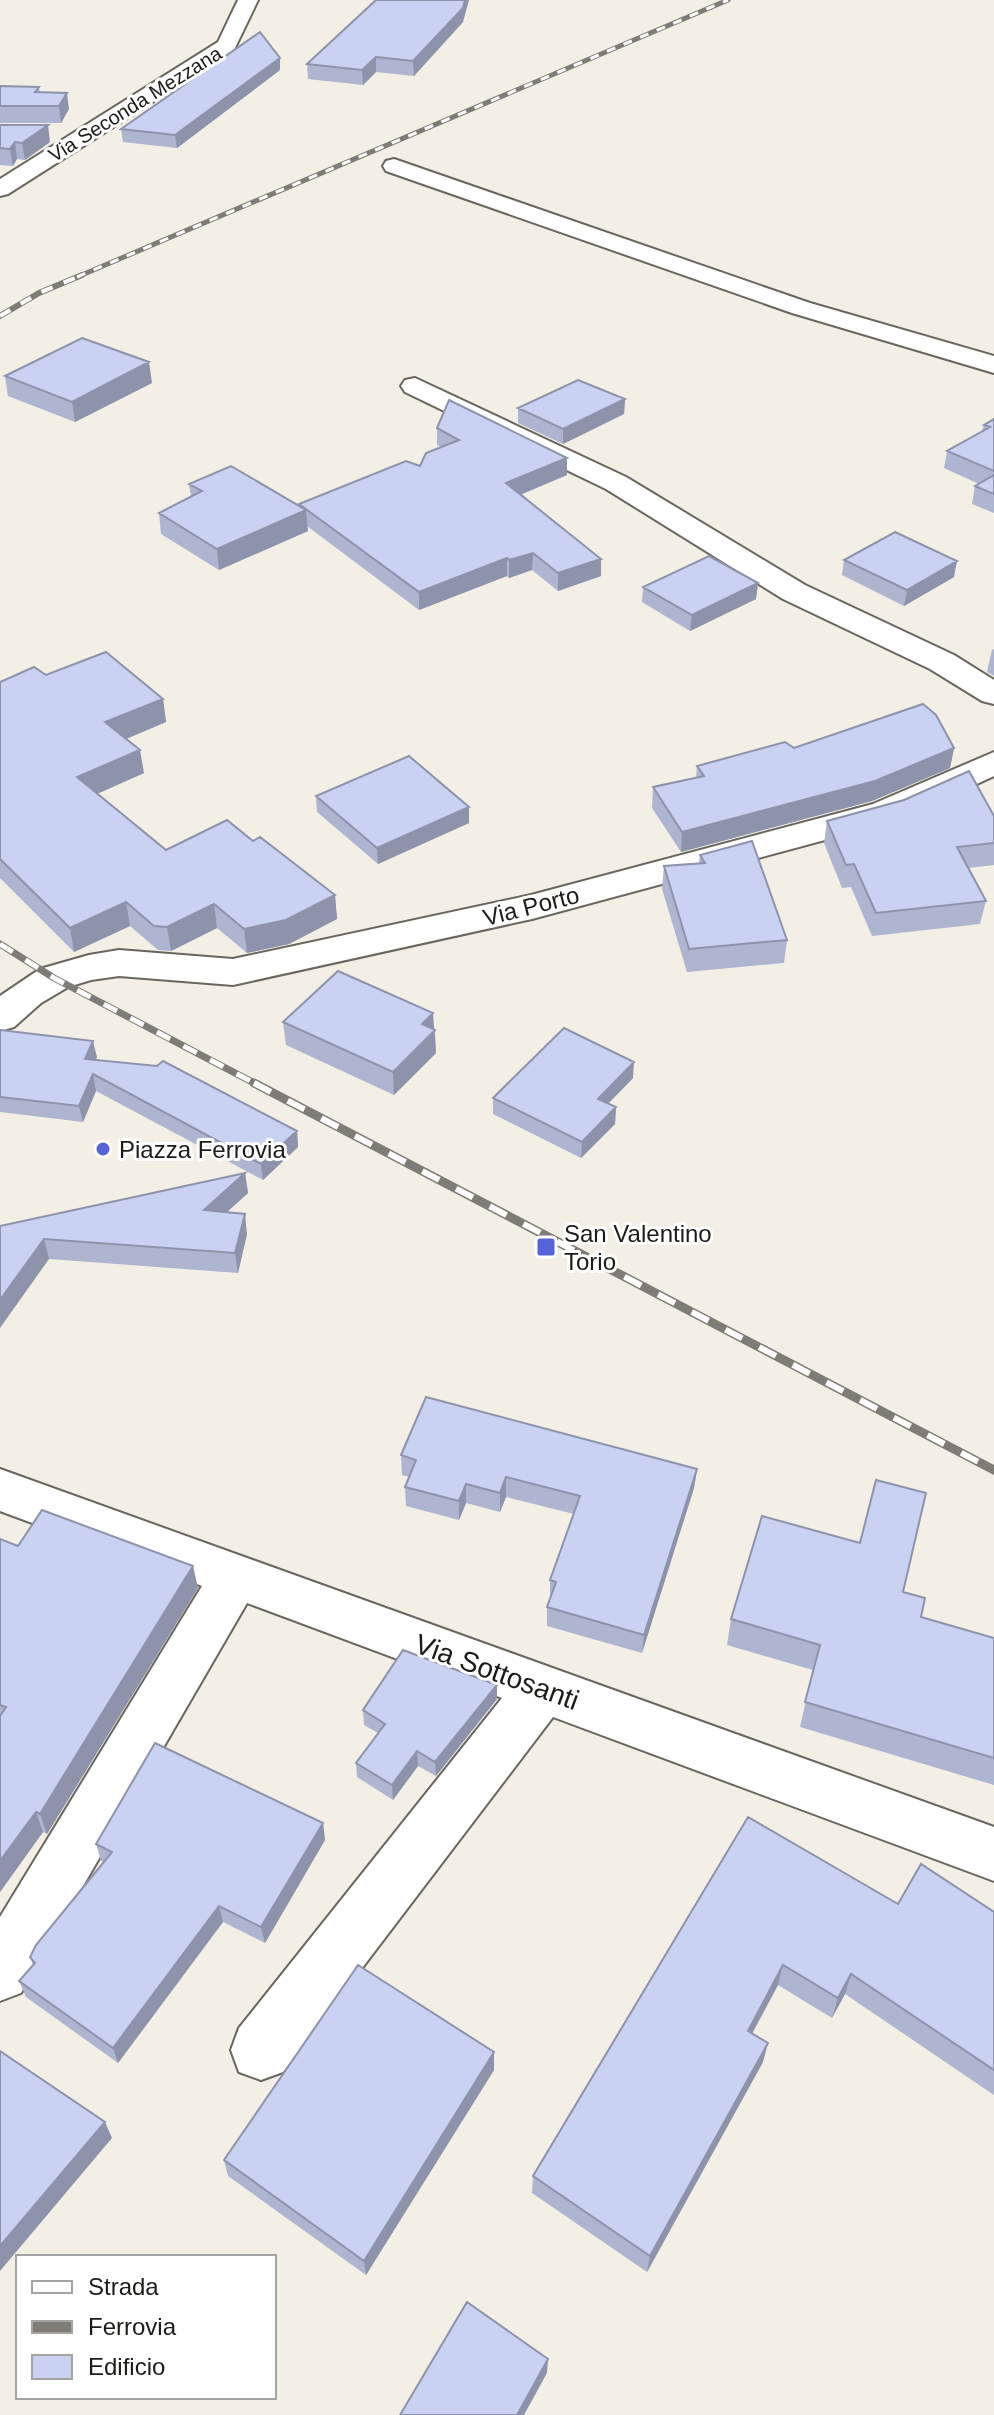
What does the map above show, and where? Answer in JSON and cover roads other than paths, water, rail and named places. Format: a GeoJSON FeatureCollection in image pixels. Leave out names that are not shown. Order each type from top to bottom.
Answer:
{"type":"FeatureCollection","features":[{"type":"Feature","properties":{"kind":"street","name":"Via Seconda Mezzana"},"geometry":{"type":"LineString","coordinates":[[0,189],[227,46],[248,0]]}},
{"type":"Feature","properties":{"kind":"street"},"geometry":{"type":"LineString","coordinates":[[44,133],[88,133]]}},
{"type":"Feature","properties":{"kind":"street"},"geometry":{"type":"LineString","coordinates":[[394,166],[801,308],[994,365]]}},
{"type":"Feature","properties":{"kind":"street"},"geometry":{"type":"LineString","coordinates":[[415,386],[616,483],[794,592],[942,662],[994,694]]}},
{"type":"Feature","properties":{"kind":"street","name":"Via Porto"},"geometry":{"type":"LineString","coordinates":[[20,993],[89,968],[119,963],[233,972],[532,907],[886,812],[994,763]]}},
{"type":"Feature","properties":{"kind":"street","name":"Via Sottosanti"},"geometry":{"type":"LineString","coordinates":[[0,1490],[994,1854]]}},
{"type":"Feature","properties":{"kind":"street"},"geometry":{"type":"LineString","coordinates":[[0,1972],[236,1576]]}},
{"type":"Feature","properties":{"kind":"street"},"geometry":{"type":"LineString","coordinates":[[261,2050],[542,1689]]}},
{"type":"Feature","properties":{"kind":"railway"},"geometry":{"type":"LineString","coordinates":[[77,277],[728,0]]}},
{"type":"Feature","properties":{"kind":"railway"},"geometry":{"type":"LineString","coordinates":[[0,316],[39,293],[82,275]]}},
{"type":"Feature","properties":{"kind":"railway"},"geometry":{"type":"LineString","coordinates":[[0,944],[54,978],[258,1085]]}},
{"type":"Feature","properties":{"kind":"railway"},"geometry":{"type":"LineString","coordinates":[[254,1083],[994,1470]]}},
{"type":"Feature","properties":{"kind":"place","name":"Piazza Ferrovia"},"geometry":{"type":"Point","coordinates":[103,1149]}},
{"type":"Feature","properties":{"kind":"place","name":"San Valentino Torio"},"geometry":{"type":"Point","coordinates":[546,1247]}}]}
